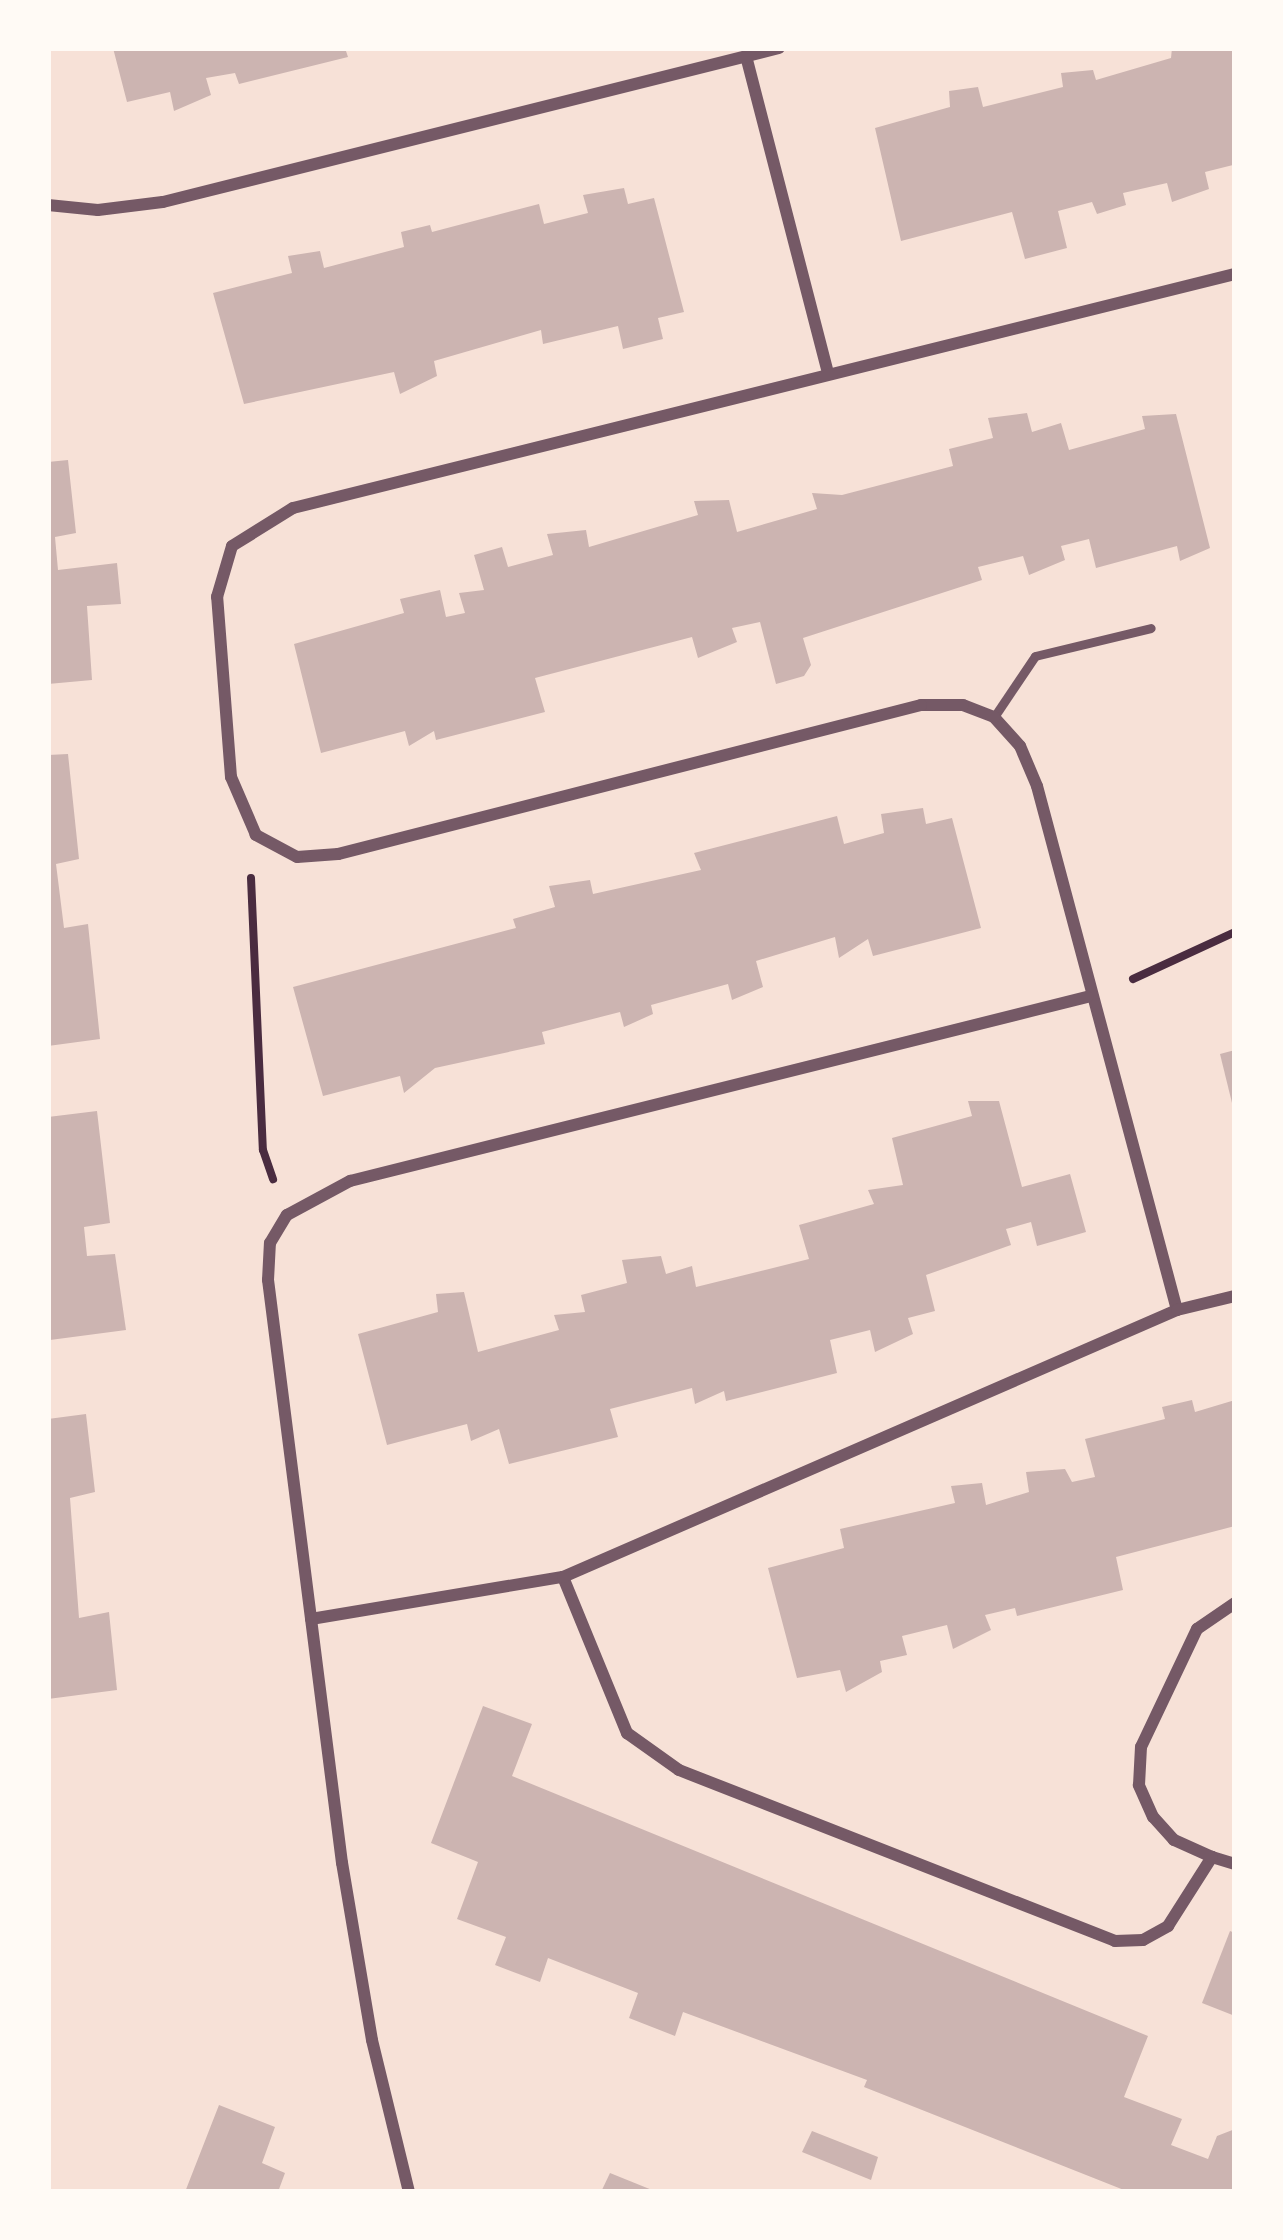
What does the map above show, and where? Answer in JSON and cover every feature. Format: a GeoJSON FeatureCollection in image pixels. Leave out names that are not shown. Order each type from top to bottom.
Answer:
{"type":"FeatureCollection","features":[{"type":"Feature","properties":{"kind":"street"},"geometry":{"type":"LineString","coordinates":[[48,205],[98,210],[163,202],[779,48]]}},
{"type":"Feature","properties":{"kind":"street"},"geometry":{"type":"LineString","coordinates":[[746,56],[828,373]]}},
{"type":"Feature","properties":{"kind":"street"},"geometry":{"type":"LineString","coordinates":[[1177,1310],[1087,998],[1036,786],[1020,746],[994,717],[963,705],[921,705],[338,854],[297,857],[256,835],[231,777],[217,597],[232,546],[293,508],[1235,274]]}},
{"type":"Feature","properties":{"kind":"street"},"geometry":{"type":"LineString","coordinates":[[409,2192],[372,2040],[311,1619],[268,1280],[270,1243],[287,1215],[350,1181],[1087,998]]}},
{"type":"Feature","properties":{"kind":"street"},"geometry":{"type":"LineString","coordinates":[[311,1619],[563,1577],[1177,1310],[1235,1296]]}},
{"type":"Feature","properties":{"kind":"street"},"geometry":{"type":"LineString","coordinates":[[563,1577],[627,1733],[679,1770],[1115,1941],[1143,1940],[1168,1926],[1212,1857]]}},
{"type":"Feature","properties":{"kind":"street"},"geometry":{"type":"LineString","coordinates":[[1235,1603],[1197,1629],[1141,1747],[1139,1786],[1153,1817],[1174,1840],[1235,1864]]}},
{"type":"Feature","properties":{"kind":"lane"},"geometry":{"type":"LineString","coordinates":[[994,717],[1035,656],[1151,628]]}},
{"type":"Feature","properties":{"kind":"path"},"geometry":{"type":"LineString","coordinates":[[256,835],[247,914],[263,1150],[287,1215]]}},
{"type":"Feature","properties":{"kind":"path"},"geometry":{"type":"LineString","coordinates":[[1087,998],[1235,932]]}},
{"type":"Feature","properties":{"kind":"building"},"geometry":{"type":"Polygon","coordinates":[[[113,48],[345,48],[348,57],[239,84],[235,73],[206,78],[211,95],[174,111],[170,92],[127,102],[113,48]]]}},
{"type":"Feature","properties":{"kind":"building"},"geometry":{"type":"Polygon","coordinates":[[[1172,48],[1235,48],[1233,165],[1205,172],[1209,189],[1172,202],[1167,183],[1123,193],[1126,205],[1097,214],[1092,202],[1058,211],[1067,248],[1025,259],[1012,212],[901,241],[875,128],[950,107],[949,91],[978,87],[983,107],[1063,87],[1061,73],[1093,70],[1096,80],[1171,58],[1172,48]]]}},
{"type":"Feature","properties":{"kind":"building"},"geometry":{"type":"Polygon","coordinates":[[[624,188],[628,204],[654,198],[684,312],[658,318],[663,339],[623,349],[618,326],[543,344],[541,330],[434,361],[437,376],[400,394],[394,372],[244,404],[213,293],[292,273],[288,256],[320,251],[324,268],[404,247],[401,232],[430,225],[432,232],[539,204],[544,224],[588,213],[583,195],[624,188]]]}},
{"type":"Feature","properties":{"kind":"building"},"geometry":{"type":"Polygon","coordinates":[[[1027,413],[1032,432],[1061,423],[1069,450],[1145,429],[1142,416],[1176,414],[1210,548],[1180,561],[1177,546],[1096,568],[1089,539],[1061,546],[1065,560],[1029,575],[1023,556],[978,567],[982,580],[803,638],[811,665],[804,676],[776,684],[760,622],[732,628],[737,642],[698,658],[692,637],[535,678],[545,712],[436,740],[434,731],[409,746],[405,731],[321,753],[294,644],[404,613],[400,599],[440,590],[446,617],[465,613],[459,593],[484,590],[474,555],[502,547],[508,567],[553,555],[547,534],[586,530],[589,547],[698,515],[694,501],[729,500],[737,532],[817,509],[812,493],[842,495],[953,466],[949,449],[993,438],[988,418],[1027,413]]]}},
{"type":"Feature","properties":{"kind":"building"},"geometry":{"type":"Polygon","coordinates":[[[68,460],[76,533],[55,537],[58,570],[117,563],[121,604],[87,606],[92,680],[48,684],[48,462],[68,460]]]}},
{"type":"Feature","properties":{"kind":"building"},"geometry":{"type":"Polygon","coordinates":[[[68,754],[79,859],[56,864],[64,928],[88,924],[100,1039],[48,1046],[48,755],[68,754]]]}},
{"type":"Feature","properties":{"kind":"building"},"geometry":{"type":"Polygon","coordinates":[[[923,808],[926,824],[952,818],[981,928],[873,956],[868,939],[839,958],[835,937],[756,961],[763,987],[732,1000],[728,984],[651,1005],[653,1014],[624,1027],[620,1012],[542,1032],[545,1044],[435,1068],[404,1093],[400,1076],[323,1096],[293,987],[516,928],[513,919],[555,907],[549,886],[590,880],[593,894],[701,870],[694,853],[837,816],[844,844],[884,833],[881,814],[923,808]]]}},
{"type":"Feature","properties":{"kind":"building"},"geometry":{"type":"Polygon","coordinates":[[[1235,1050],[1235,1107],[1233,1107],[1220,1054],[1235,1050]]]}},
{"type":"Feature","properties":{"kind":"building"},"geometry":{"type":"Polygon","coordinates":[[[968,1101],[999,1101],[1022,1187],[1070,1174],[1086,1232],[1037,1246],[1031,1222],[1006,1229],[1011,1245],[926,1275],[935,1311],[908,1318],[913,1334],[875,1352],[870,1330],[830,1340],[837,1373],[726,1401],[724,1391],[695,1404],[692,1388],[610,1409],[618,1437],[509,1464],[499,1429],[471,1441],[467,1424],[387,1445],[358,1334],[438,1312],[436,1294],[464,1292],[478,1352],[559,1330],[554,1315],[585,1312],[581,1295],[627,1283],[622,1260],[661,1256],[666,1274],[692,1266],[696,1287],[809,1259],[799,1225],[874,1204],[868,1190],[903,1185],[892,1138],[972,1116],[968,1101]]]}},
{"type":"Feature","properties":{"kind":"building"},"geometry":{"type":"Polygon","coordinates":[[[97,1111],[110,1223],[84,1227],[87,1256],[115,1254],[126,1330],[50,1340],[48,1117],[97,1111]]]}},
{"type":"Feature","properties":{"kind":"building"},"geometry":{"type":"Polygon","coordinates":[[[1192,1400],[1195,1412],[1235,1400],[1235,1526],[1116,1557],[1123,1590],[1017,1616],[1015,1608],[985,1615],[991,1630],[953,1649],[947,1625],[902,1636],[907,1655],[880,1661],[882,1672],[846,1692],[840,1670],[797,1678],[768,1568],[844,1548],[840,1529],[955,1503],[951,1486],[982,1483],[986,1505],[1029,1492],[1026,1472],[1065,1469],[1072,1482],[1095,1477],[1085,1439],[1165,1419],[1162,1407],[1192,1400]]]}},
{"type":"Feature","properties":{"kind":"building"},"geometry":{"type":"Polygon","coordinates":[[[86,1414],[95,1492],[70,1498],[79,1618],[109,1612],[117,1690],[48,1699],[48,1419],[86,1414]]]}},
{"type":"Feature","properties":{"kind":"building"},"geometry":{"type":"Polygon","coordinates":[[[483,1706],[532,1724],[512,1776],[1148,2036],[1124,2097],[1182,2119],[1171,2145],[1208,2159],[1217,2136],[1235,2129],[1235,2192],[1129,2192],[864,2087],[867,2080],[683,2012],[675,2036],[629,2018],[638,1993],[548,1958],[540,1982],[495,1965],[506,1937],[457,1919],[478,1862],[431,1843],[483,1706]]]}},
{"type":"Feature","properties":{"kind":"building"},"geometry":{"type":"Polygon","coordinates":[[[1230,1931],[1235,1933],[1235,2016],[1202,2003],[1230,1931]]]}},
{"type":"Feature","properties":{"kind":"building"},"geometry":{"type":"Polygon","coordinates":[[[219,2105],[275,2127],[262,2163],[285,2173],[278,2192],[185,2192],[219,2105]]]}},
{"type":"Feature","properties":{"kind":"building"},"geometry":{"type":"Polygon","coordinates":[[[812,2131],[878,2157],[871,2180],[802,2152],[812,2131]]]}},
{"type":"Feature","properties":{"kind":"building"},"geometry":{"type":"Polygon","coordinates":[[[610,2173],[657,2192],[601,2192],[610,2173]]]}}]}
